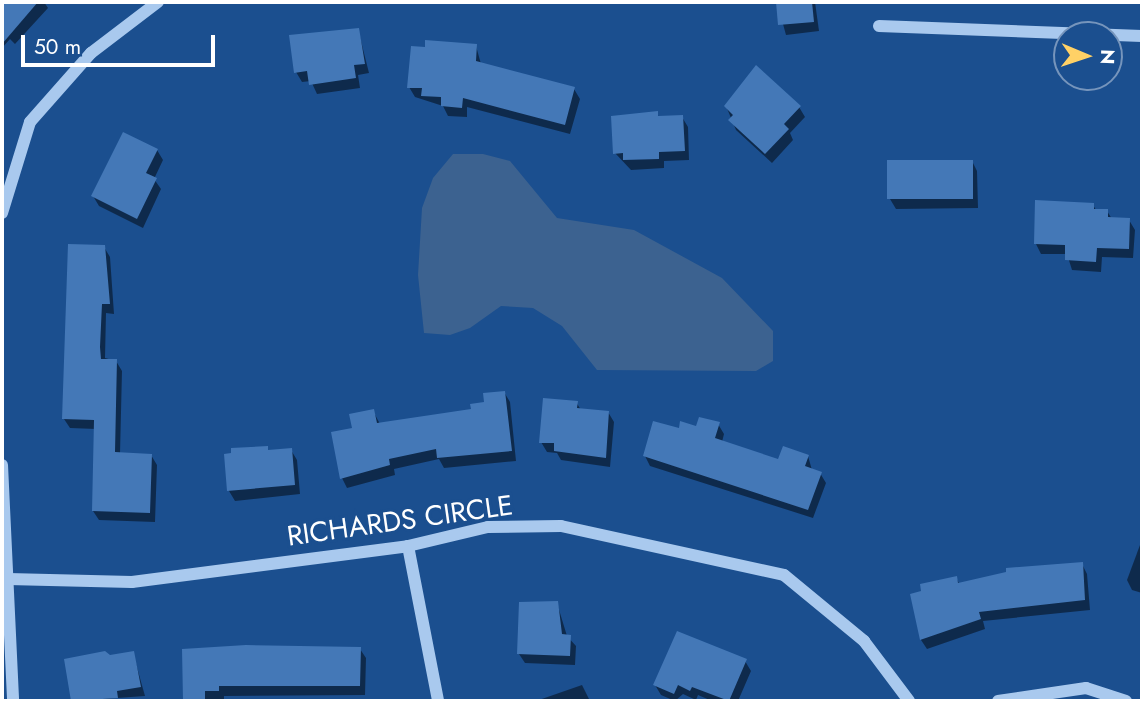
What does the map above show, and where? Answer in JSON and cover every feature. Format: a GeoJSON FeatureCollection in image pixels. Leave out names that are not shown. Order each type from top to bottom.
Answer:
{"type":"FeatureCollection","features":[{"type":"Feature","properties":{"kind":"street"},"geometry":{"type":"LineString","coordinates":[[2,214],[30,122],[91,52],[158,2]]}},
{"type":"Feature","properties":{"kind":"street"},"geometry":{"type":"LineString","coordinates":[[879,26],[1142,36]]}},
{"type":"Feature","properties":{"kind":"street"},"geometry":{"type":"LineString","coordinates":[[2,465],[13,701]]}},
{"type":"Feature","properties":{"kind":"street","name":"RICHARDS CIRCLE"},"geometry":{"type":"LineString","coordinates":[[8,579],[132,582],[408,546],[488,527],[561,526],[784,575],[864,641],[909,701]]}},
{"type":"Feature","properties":{"kind":"street"},"geometry":{"type":"LineString","coordinates":[[408,546],[438,701]]}},
{"type":"Feature","properties":{"kind":"street"},"geometry":{"type":"LineString","coordinates":[[998,701],[1086,688],[1126,701]]}},
{"type":"Feature","properties":{"kind":"water"},"geometry":{"type":"Polygon","coordinates":[[[453,154],[483,154],[510,161],[557,218],[634,230],[722,278],[773,331],[773,361],[756,371],[597,370],[562,326],[533,308],[501,306],[470,328],[450,335],[424,333],[418,275],[422,208],[433,178],[453,154]]]}},
{"type":"Feature","properties":{"kind":"building"},"geometry":{"type":"Polygon","coordinates":[[[2,2],[38,2],[2,44],[2,2]]]}},
{"type":"Feature","properties":{"kind":"building"},"geometry":{"type":"Polygon","coordinates":[[[776,2],[812,2],[814,22],[778,25],[776,2]]]}},
{"type":"Feature","properties":{"kind":"building"},"geometry":{"type":"Polygon","coordinates":[[[359,28],[365,64],[354,65],[356,78],[309,85],[307,71],[294,73],[289,35],[359,28]]]}},
{"type":"Feature","properties":{"kind":"building"},"geometry":{"type":"Polygon","coordinates":[[[425,40],[477,44],[476,61],[575,87],[565,125],[463,98],[462,108],[441,106],[441,97],[421,96],[422,88],[407,88],[411,46],[425,47],[425,40]]]}},
{"type":"Feature","properties":{"kind":"building"},"geometry":{"type":"Polygon","coordinates":[[[756,65],[801,106],[784,124],[789,129],[765,154],[728,120],[733,115],[724,106],[756,65]]]}},
{"type":"Feature","properties":{"kind":"building"},"geometry":{"type":"Polygon","coordinates":[[[658,111],[658,116],[683,115],[685,151],[659,152],[659,159],[623,160],[623,153],[613,154],[611,116],[658,111]]]}},
{"type":"Feature","properties":{"kind":"building"},"geometry":{"type":"Polygon","coordinates":[[[123,132],[158,149],[146,173],[157,178],[137,219],[91,196],[123,132]]]}},
{"type":"Feature","properties":{"kind":"building"},"geometry":{"type":"Polygon","coordinates":[[[887,160],[973,160],[973,199],[887,199],[887,160]]]}},
{"type":"Feature","properties":{"kind":"building"},"geometry":{"type":"Polygon","coordinates":[[[1035,200],[1094,203],[1094,209],[1108,209],[1108,217],[1130,218],[1129,249],[1097,248],[1096,262],[1065,260],[1065,245],[1034,244],[1035,200]]]}},
{"type":"Feature","properties":{"kind":"building"},"geometry":{"type":"Polygon","coordinates":[[[68,244],[105,245],[110,304],[102,304],[100,347],[101,359],[117,359],[115,452],[152,454],[150,513],[92,511],[94,420],[62,419],[68,244]]]}},
{"type":"Feature","properties":{"kind":"building"},"geometry":{"type":"Polygon","coordinates":[[[505,391],[512,451],[437,458],[436,449],[389,459],[390,465],[340,479],[331,432],[352,428],[349,414],[374,409],[377,423],[471,409],[470,404],[484,402],[483,393],[505,391]]]}},
{"type":"Feature","properties":{"kind":"building"},"geometry":{"type":"Polygon","coordinates":[[[543,398],[578,401],[577,408],[609,411],[606,458],[554,451],[554,443],[539,443],[543,398]]]}},
{"type":"Feature","properties":{"kind":"building"},"geometry":{"type":"Polygon","coordinates":[[[699,417],[720,422],[715,438],[778,459],[783,446],[809,455],[805,466],[822,472],[808,510],[643,456],[653,421],[679,428],[680,421],[696,426],[699,417]]]}},
{"type":"Feature","properties":{"kind":"building"},"geometry":{"type":"Polygon","coordinates":[[[268,446],[268,450],[292,448],[295,485],[227,491],[224,454],[231,453],[231,448],[268,446]]]}},
{"type":"Feature","properties":{"kind":"building"},"geometry":{"type":"Polygon","coordinates":[[[1083,562],[1085,600],[979,612],[981,619],[920,640],[910,594],[921,591],[920,584],[957,576],[958,583],[1006,572],[1006,568],[1083,562]]]}},
{"type":"Feature","properties":{"kind":"building"},"geometry":{"type":"Polygon","coordinates":[[[558,601],[562,634],[571,635],[570,656],[517,654],[519,602],[558,601]]]}},
{"type":"Feature","properties":{"kind":"building"},"geometry":{"type":"Polygon","coordinates":[[[677,631],[747,659],[729,701],[692,687],[690,691],[678,685],[674,694],[653,685],[677,631]]]}},
{"type":"Feature","properties":{"kind":"building"},"geometry":{"type":"Polygon","coordinates":[[[246,645],[361,647],[360,686],[219,686],[219,691],[205,691],[205,700],[183,701],[182,649],[246,645]]]}},
{"type":"Feature","properties":{"kind":"building"},"geometry":{"type":"Polygon","coordinates":[[[105,651],[110,655],[134,651],[141,687],[117,691],[118,698],[71,701],[64,659],[105,651]]]}}]}
